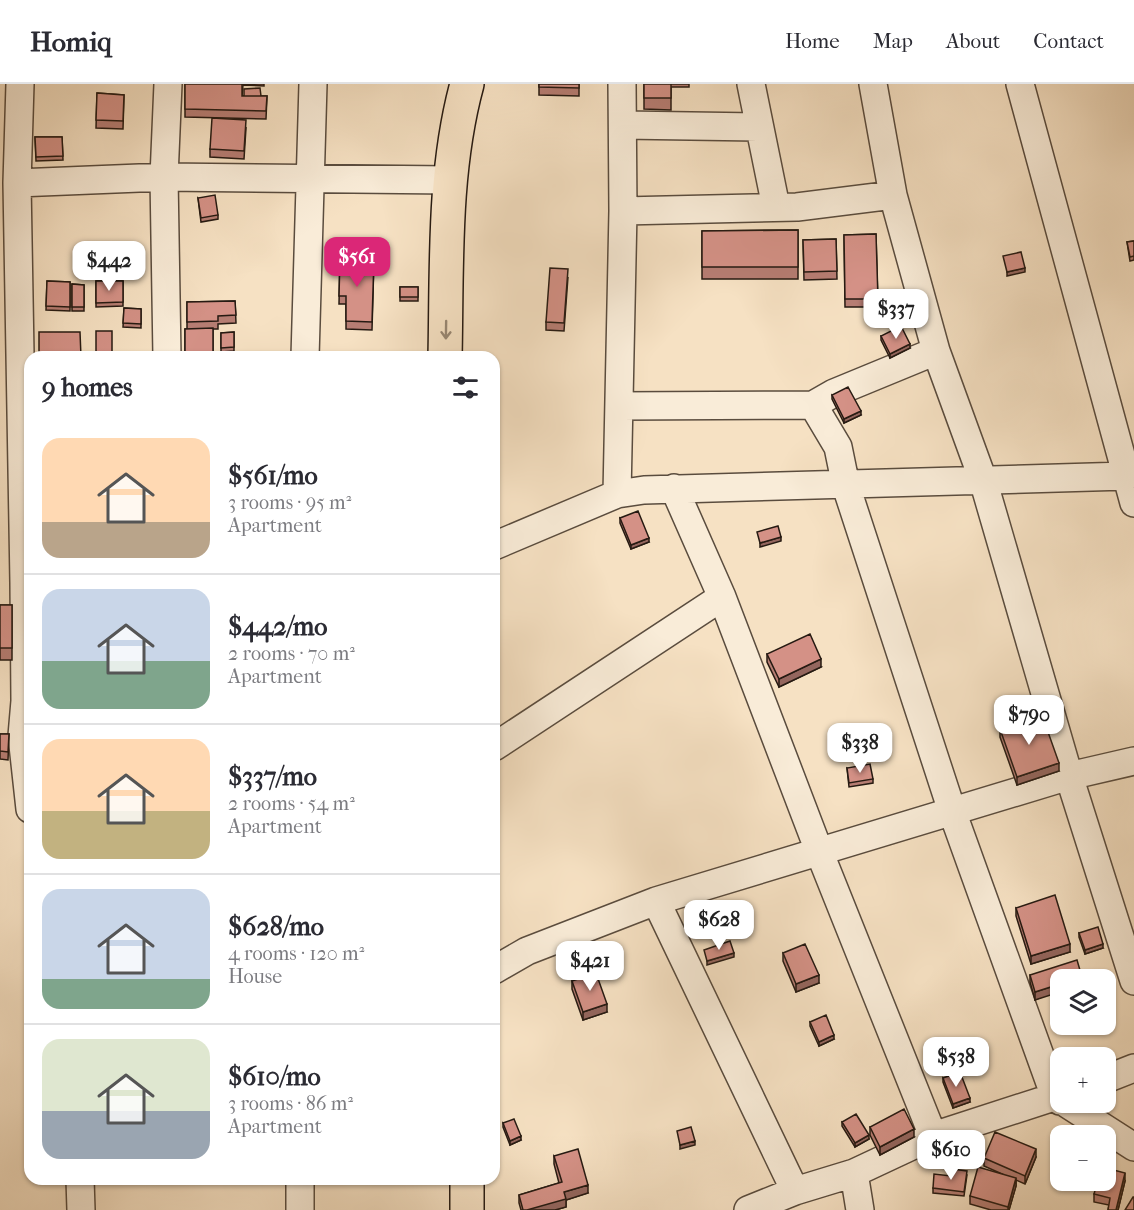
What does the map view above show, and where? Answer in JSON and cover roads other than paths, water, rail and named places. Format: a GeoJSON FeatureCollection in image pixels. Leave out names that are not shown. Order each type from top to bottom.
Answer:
{"type":"FeatureCollection","features":[{"type":"Feature","properties":{"kind":"main road"},"geometry":{"type":"LineString","coordinates":[[446,351],[451,180],[459,113],[467,84]]}},
{"type":"Feature","properties":{"kind":"main road"},"geometry":{"type":"LineString","coordinates":[[467,351],[468,225],[477,130],[486,84]]}},
{"type":"Feature","properties":{"kind":"main road"},"geometry":{"type":"LineString","coordinates":[[448,1185],[448,1210]]}},
{"type":"Feature","properties":{"kind":"main road"},"geometry":{"type":"LineString","coordinates":[[467,1185],[467,1210]]}},
{"type":"Feature","properties":{"kind":"street"},"geometry":{"type":"LineString","coordinates":[[20,84],[17,183],[24,463]]}},
{"type":"Feature","properties":{"kind":"street"},"geometry":{"type":"LineString","coordinates":[[167,351],[164,177],[168,84]]}},
{"type":"Feature","properties":{"kind":"street"},"geometry":{"type":"LineString","coordinates":[[305,351],[313,84]]}},
{"type":"Feature","properties":{"kind":"street"},"geometry":{"type":"LineString","coordinates":[[616,494],[620,406],[623,211],[622,84]]}},
{"type":"Feature","properties":{"kind":"street"},"geometry":{"type":"LineString","coordinates":[[751,84],[758,127],[777,207]]}},
{"type":"Feature","properties":{"kind":"street"},"geometry":{"type":"LineString","coordinates":[[873,84],[893,195],[936,351],[983,480],[1069,776],[1134,981]]}},
{"type":"Feature","properties":{"kind":"street"},"geometry":{"type":"LineString","coordinates":[[1020,84],[1130,474],[1134,503]]}},
{"type":"Feature","properties":{"kind":"street"},"geometry":{"type":"LineString","coordinates":[[623,125],[758,127]]}},
{"type":"Feature","properties":{"kind":"street"},"geometry":{"type":"LineString","coordinates":[[17,183],[164,177],[451,180]]}},
{"type":"Feature","properties":{"kind":"street"},"geometry":{"type":"LineString","coordinates":[[623,211],[777,207],[893,195]]}},
{"type":"Feature","properties":{"kind":"street"},"geometry":{"type":"LineString","coordinates":[[620,406],[813,405],[834,393],[936,351]]}},
{"type":"Feature","properties":{"kind":"street"},"geometry":{"type":"LineString","coordinates":[[813,405],[838,447],[846,486],[952,811],[1050,1072]]}},
{"type":"Feature","properties":{"kind":"street"},"geometry":{"type":"LineString","coordinates":[[500,543],[616,494],[674,488],[846,486],[1130,474]]}},
{"type":"Feature","properties":{"kind":"street"},"geometry":{"type":"LineString","coordinates":[[674,488],[722,597],[819,851],[933,1136]]}},
{"type":"Feature","properties":{"kind":"street"},"geometry":{"type":"LineString","coordinates":[[500,743],[722,597]]}},
{"type":"Feature","properties":{"kind":"street"},"geometry":{"type":"LineString","coordinates":[[24,724],[22,736],[24,754]]}},
{"type":"Feature","properties":{"kind":"street"},"geometry":{"type":"LineString","coordinates":[[500,967],[527,951],[656,901],[1069,776],[1134,761]]}},
{"type":"Feature","properties":{"kind":"street"},"geometry":{"type":"LineString","coordinates":[[656,901],[795,1191]]}},
{"type":"Feature","properties":{"kind":"street"},"geometry":{"type":"LineString","coordinates":[[1116,1075],[1134,1068]]}},
{"type":"Feature","properties":{"kind":"street"},"geometry":{"type":"LineString","coordinates":[[748,1210],[795,1191],[854,1173],[933,1136],[1050,1102]]}},
{"type":"Feature","properties":{"kind":"street"},"geometry":{"type":"LineString","coordinates":[[1082,1113],[1134,1147]]}},
{"type":"Feature","properties":{"kind":"street"},"geometry":{"type":"LineString","coordinates":[[854,1173],[860,1210]]}},
{"type":"Feature","properties":{"kind":"street"},"geometry":{"type":"LineString","coordinates":[[80,1185],[81,1210]]}},
{"type":"Feature","properties":{"kind":"street"},"geometry":{"type":"LineString","coordinates":[[300,1185],[300,1210]]}}]}
